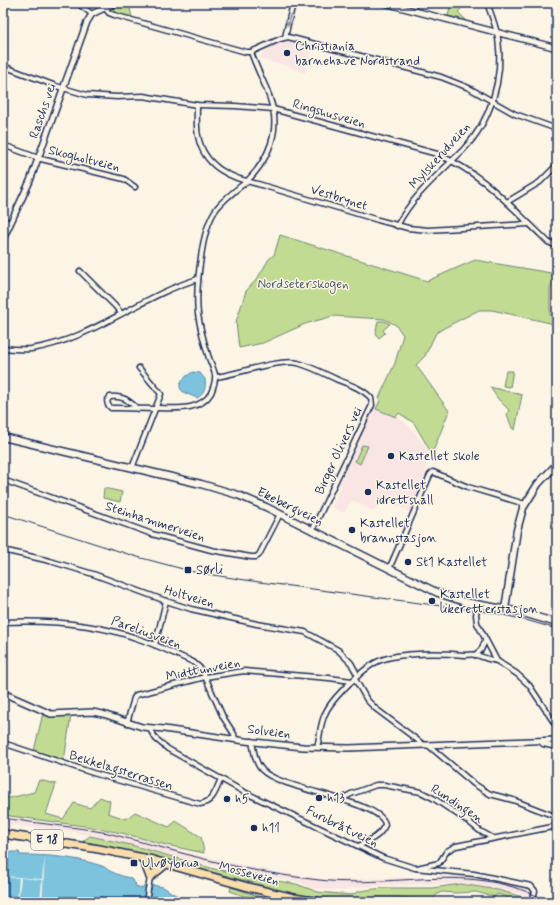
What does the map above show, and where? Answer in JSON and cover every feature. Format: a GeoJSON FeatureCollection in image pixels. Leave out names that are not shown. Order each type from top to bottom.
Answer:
{"type":"FeatureCollection","features":[{"type":"Feature","properties":{"kind":"highway","name":"Mosseveien"},"geometry":{"type":"LineString","coordinates":[[3,834],[42,839],[84,847],[144,860],[181,871],[195,872],[281,895],[320,902]]}},
{"type":"Feature","properties":{"kind":"highway"},"geometry":{"type":"LineString","coordinates":[[144,860],[150,879],[164,865]]}},
{"type":"Feature","properties":{"kind":"main road","name":"Ekebergveien"},"geometry":{"type":"LineString","coordinates":[[3,437],[225,490],[280,514],[438,593],[478,604],[505,608],[534,615],[557,623]]}},
{"type":"Feature","properties":{"kind":"main road"},"geometry":{"type":"LineString","coordinates":[[505,608],[517,530],[525,504],[538,484],[557,464]]}},
{"type":"Feature","properties":{"kind":"street"},"geometry":{"type":"LineString","coordinates":[[77,3],[92,14],[115,3]]}},
{"type":"Feature","properties":{"kind":"street"},"geometry":{"type":"LineString","coordinates":[[285,37],[293,3]]}},
{"type":"Feature","properties":{"kind":"street"},"geometry":{"type":"LineString","coordinates":[[384,3],[557,48]]}},
{"type":"Feature","properties":{"kind":"street","name":"Mylskerudveien"},"geometry":{"type":"LineString","coordinates":[[398,226],[411,203],[423,188],[463,150],[483,121],[493,102],[497,85],[500,57],[497,32],[487,3]]}},
{"type":"Feature","properties":{"kind":"street"},"geometry":{"type":"LineString","coordinates":[[105,8],[111,14],[177,34],[246,52],[251,52],[285,37],[441,78],[469,88],[515,114],[557,129]]}},
{"type":"Feature","properties":{"kind":"street","name":"Raschs vei"},"geometry":{"type":"LineString","coordinates":[[3,239],[27,188],[85,26],[92,14]]}},
{"type":"Feature","properties":{"kind":"street"},"geometry":{"type":"LineString","coordinates":[[138,409],[120,397],[112,397],[108,399],[107,403],[109,407],[119,408],[138,409],[191,407],[199,404],[210,394],[216,377],[200,328],[198,307],[198,279],[204,239],[215,211],[246,182],[262,162],[271,144],[274,131],[273,109],[267,88],[251,52]]}},
{"type":"Feature","properties":{"kind":"street","name":"Ringshusveien"},"geometry":{"type":"LineString","coordinates":[[3,66],[81,94],[96,97],[149,96],[197,105],[241,106],[273,109],[430,152],[452,161],[483,180],[548,242],[557,246]]}},
{"type":"Feature","properties":{"kind":"street","name":"Vestbrynet"},"geometry":{"type":"LineString","coordinates":[[197,105],[198,138],[205,155],[216,168],[246,182],[398,226],[428,230],[529,224]]}},
{"type":"Feature","properties":{"kind":"street","name":"Skogholtveien"},"geometry":{"type":"LineString","coordinates":[[3,145],[38,158],[124,179],[136,187]]}},
{"type":"Feature","properties":{"kind":"street"},"geometry":{"type":"LineString","coordinates":[[507,202],[540,182],[557,165]]}},
{"type":"Feature","properties":{"kind":"street"},"geometry":{"type":"LineString","coordinates":[[3,220],[10,224]]}},
{"type":"Feature","properties":{"kind":"street"},"geometry":{"type":"LineString","coordinates":[[80,271],[121,313]]}},
{"type":"Feature","properties":{"kind":"street"},"geometry":{"type":"LineString","coordinates":[[3,348],[30,349],[58,342],[80,334],[164,291],[198,279]]}},
{"type":"Feature","properties":{"kind":"street","name":"Birger Olivers vei"},"geometry":{"type":"LineString","coordinates":[[216,377],[278,363],[292,362],[304,365],[346,383],[360,390],[371,398],[372,405],[312,530]]}},
{"type":"Feature","properties":{"kind":"street"},"geometry":{"type":"LineString","coordinates":[[132,468],[161,394],[139,368]]}},
{"type":"Feature","properties":{"kind":"street"},"geometry":{"type":"LineString","coordinates":[[388,569],[430,475],[433,472],[468,487],[525,504]]}},
{"type":"Feature","properties":{"kind":"street","name":"Steinhammerveien"},"geometry":{"type":"LineString","coordinates":[[3,480],[152,534],[211,550],[254,558],[259,555],[280,514]]}},
{"type":"Feature","properties":{"kind":"street","name":"Holtveien"},"geometry":{"type":"LineString","coordinates":[[3,550],[56,562],[166,601],[226,617],[305,632],[338,650],[351,663],[355,678],[367,700],[376,709],[426,745],[474,784],[490,794],[519,802],[557,817]]}},
{"type":"Feature","properties":{"kind":"street"},"geometry":{"type":"LineString","coordinates":[[154,645],[166,601]]}},
{"type":"Feature","properties":{"kind":"street"},"geometry":{"type":"LineString","coordinates":[[478,604],[476,613],[477,623],[485,642],[496,661]]}},
{"type":"Feature","properties":{"kind":"street","name":"Pareliusveien"},"geometry":{"type":"LineString","coordinates":[[3,622],[39,621],[79,624],[109,629],[154,645],[192,662],[200,668],[223,717],[234,734],[235,739]]}},
{"type":"Feature","properties":{"kind":"street"},"geometry":{"type":"LineString","coordinates":[[475,655],[481,650],[485,642]]}},
{"type":"Feature","properties":{"kind":"street"},"geometry":{"type":"LineString","coordinates":[[317,747],[325,714],[340,694],[355,678],[380,660],[428,653],[475,655],[488,660],[496,661],[516,674],[529,685],[557,727]]}},
{"type":"Feature","properties":{"kind":"street","name":"Midttunveien"},"geometry":{"type":"LineString","coordinates":[[127,723],[136,695],[205,677],[250,671],[329,678],[355,678]]}},
{"type":"Feature","properties":{"kind":"street","name":"Solveien"},"geometry":{"type":"LineString","coordinates":[[3,693],[48,713],[92,712],[149,728],[252,742],[349,748],[557,740]]}},
{"type":"Feature","properties":{"kind":"street","name":"Furubråtveien"},"geometry":{"type":"LineString","coordinates":[[149,728],[156,739],[168,749],[249,795],[392,862],[415,868],[481,875],[531,886],[535,891],[532,902]]}},
{"type":"Feature","properties":{"kind":"street","name":"Solveien"},"geometry":{"type":"LineString","coordinates":[[540,741],[544,744],[557,747]]}},
{"type":"Feature","properties":{"kind":"street"},"geometry":{"type":"LineString","coordinates":[[252,742],[257,762],[261,770],[279,781],[370,810],[381,817],[386,824],[385,827],[376,838],[359,846]]}},
{"type":"Feature","properties":{"kind":"street","name":"Bekkelagsterrassen"},"geometry":{"type":"LineString","coordinates":[[3,743],[100,776],[200,804],[211,800],[221,779]]}},
{"type":"Feature","properties":{"kind":"street","name":"Rundingen"},"geometry":{"type":"LineString","coordinates":[[340,800],[350,794],[376,785],[384,785],[421,792],[470,822],[480,831],[494,838]]}},
{"type":"Feature","properties":{"kind":"street"},"geometry":{"type":"LineString","coordinates":[[415,868],[439,863],[447,851],[456,846],[557,826]]}},
{"type":"Feature","properties":{"kind":"street"},"geometry":{"type":"LineString","coordinates":[[146,902],[150,879]]}},
{"type":"Feature","properties":{"kind":"shaded area","name":"Christiania barnehave Nordstrand"},"geometry":{"type":"Polygon","coordinates":[[[284,40],[310,45],[312,49],[305,73],[289,66],[265,61],[259,57],[269,48],[284,40]]]}},
{"type":"Feature","properties":{"kind":"shaded area"},"geometry":{"type":"Polygon","coordinates":[[[550,285],[557,286],[557,320],[550,315],[550,285]]]}},
{"type":"Feature","properties":{"kind":"shaded area","name":"Kastellet skole"},"geometry":{"type":"Polygon","coordinates":[[[379,400],[410,427],[432,454],[411,513],[382,498],[374,512],[352,500],[344,513],[332,507],[341,486],[339,485],[379,400]]]}},
{"type":"Feature","properties":{"kind":"shaded area"},"geometry":{"type":"Polygon","coordinates":[[[3,817],[91,828],[145,840],[192,854],[271,871],[328,880],[458,876],[492,879],[529,889],[530,891],[540,894],[554,902],[540,902],[529,897],[500,889],[458,883],[376,886],[353,888],[342,891],[310,888],[302,883],[191,861],[110,839],[74,832],[3,824],[3,817]]]}},
{"type":"Feature","properties":{"kind":"green space"},"geometry":{"type":"Polygon","coordinates":[[[123,3],[129,3],[132,18],[115,14],[112,11],[113,8],[123,3]]]}},
{"type":"Feature","properties":{"kind":"green space"},"geometry":{"type":"Polygon","coordinates":[[[451,3],[479,3],[472,6],[464,6],[458,12],[466,20],[448,16],[451,3]]]}},
{"type":"Feature","properties":{"kind":"green space","name":"Nordseterskogen"},"geometry":{"type":"Polygon","coordinates":[[[280,235],[427,281],[475,260],[557,274],[557,286],[550,286],[550,315],[557,320],[557,328],[550,323],[492,310],[479,310],[436,333],[425,356],[416,365],[449,411],[432,454],[414,423],[399,413],[396,417],[376,409],[380,401],[379,398],[395,363],[403,335],[396,325],[384,319],[333,316],[305,324],[263,343],[239,348],[236,322],[246,291],[257,279],[269,259],[274,255],[280,235]]]}},
{"type":"Feature","properties":{"kind":"green space"},"geometry":{"type":"Polygon","coordinates":[[[378,321],[384,321],[390,324],[383,330],[385,333],[379,338],[376,332],[378,321]]]}},
{"type":"Feature","properties":{"kind":"green space"},"geometry":{"type":"Polygon","coordinates":[[[506,371],[513,371],[510,387],[503,386],[506,371]]]}},
{"type":"Feature","properties":{"kind":"green space"},"geometry":{"type":"Polygon","coordinates":[[[490,387],[522,395],[515,430],[512,428],[507,414],[509,410],[498,399],[490,387]]]}},
{"type":"Feature","properties":{"kind":"green space"},"geometry":{"type":"Polygon","coordinates":[[[362,445],[368,446],[360,464],[355,461],[362,445]]]}},
{"type":"Feature","properties":{"kind":"green space"},"geometry":{"type":"Polygon","coordinates":[[[104,488],[122,492],[120,502],[103,498],[104,488]]]}},
{"type":"Feature","properties":{"kind":"green space"},"geometry":{"type":"Polygon","coordinates":[[[43,713],[49,716],[71,715],[64,761],[34,751],[43,713]]]}},
{"type":"Feature","properties":{"kind":"green space"},"geometry":{"type":"Polygon","coordinates":[[[39,780],[56,784],[46,814],[63,819],[74,803],[90,808],[100,797],[110,801],[108,813],[126,819],[135,812],[169,827],[176,821],[201,837],[204,853],[91,827],[3,815],[3,796],[10,798],[34,792],[39,780]]]}},
{"type":"Feature","properties":{"kind":"green space"},"geometry":{"type":"Polygon","coordinates":[[[90,836],[131,845],[218,870],[257,875],[258,878],[296,884],[318,892],[351,895],[360,891],[383,888],[432,888],[461,884],[498,890],[526,898],[523,902],[518,902],[497,894],[495,897],[476,892],[442,892],[437,894],[432,901],[397,897],[375,897],[364,900],[304,896],[153,857],[83,841],[90,836]]]}},
{"type":"Feature","properties":{"kind":"green space"},"geometry":{"type":"Polygon","coordinates":[[[231,887],[281,902],[261,902],[230,891],[231,887]]]}},
{"type":"Feature","properties":{"kind":"water"},"geometry":{"type":"Polygon","coordinates":[[[193,372],[200,373],[205,379],[204,390],[197,398],[185,393],[180,387],[182,381],[193,372]]]}},
{"type":"Feature","properties":{"kind":"water"},"geometry":{"type":"Polygon","coordinates":[[[3,850],[5,850],[5,852],[19,852],[20,855],[41,855],[82,860],[103,866],[109,871],[130,878],[136,884],[135,886],[142,888],[147,884],[163,887],[179,897],[208,902],[3,902],[3,850]]]}},
{"type":"Feature","properties":{"kind":"water"},"geometry":{"type":"Polygon","coordinates":[[[242,899],[248,902],[208,902],[218,900],[235,901],[242,899]]]}},
{"type":"Feature","properties":{"kind":"pier"},"geometry":{"type":"Polygon","coordinates":[[[45,856],[42,902],[40,902],[42,880],[21,878],[17,902],[19,878],[3,876],[42,879],[45,856]]]}},
{"type":"Feature","properties":{"kind":"tram line"},"geometry":{"type":"LineString","coordinates":[[3,514],[134,556],[194,572],[495,613],[557,629]]}},
{"type":"Feature","properties":{"kind":"railway"},"geometry":{"type":"LineString","coordinates":[[3,818],[108,833],[219,863],[281,875],[342,882],[431,878],[460,879],[489,882],[519,889],[549,902]]}},
{"type":"Feature","properties":{"kind":"place","name":"Christiania barnehave Nordstrand"},"geometry":{"type":"Point","coordinates":[287,53]}},
{"type":"Feature","properties":{"kind":"place","name":"Kastellet skole"},"geometry":{"type":"Point","coordinates":[391,456]}},
{"type":"Feature","properties":{"kind":"place","name":"Kastellet idrettshall"},"geometry":{"type":"Point","coordinates":[368,492]}},
{"type":"Feature","properties":{"kind":"place","name":"Kastellet brannstasjon"},"geometry":{"type":"Point","coordinates":[352,530]}},
{"type":"Feature","properties":{"kind":"place","name":"St1 Kastellet"},"geometry":{"type":"Point","coordinates":[408,562]}},
{"type":"Feature","properties":{"kind":"place","name":"Sørli"},"geometry":{"type":"Point","coordinates":[188,570]}},
{"type":"Feature","properties":{"kind":"place","name":"Kastellet likeretterstasjon"},"geometry":{"type":"Point","coordinates":[432,601]}},
{"type":"Feature","properties":{"kind":"place","name":"h13"},"geometry":{"type":"Point","coordinates":[319,798]}},
{"type":"Feature","properties":{"kind":"place","name":"h5"},"geometry":{"type":"Point","coordinates":[227,799]}},
{"type":"Feature","properties":{"kind":"place","name":"h11"},"geometry":{"type":"Point","coordinates":[254,828]}},
{"type":"Feature","properties":{"kind":"place","name":"Ulvøybrua"},"geometry":{"type":"Point","coordinates":[134,863]}}]}
